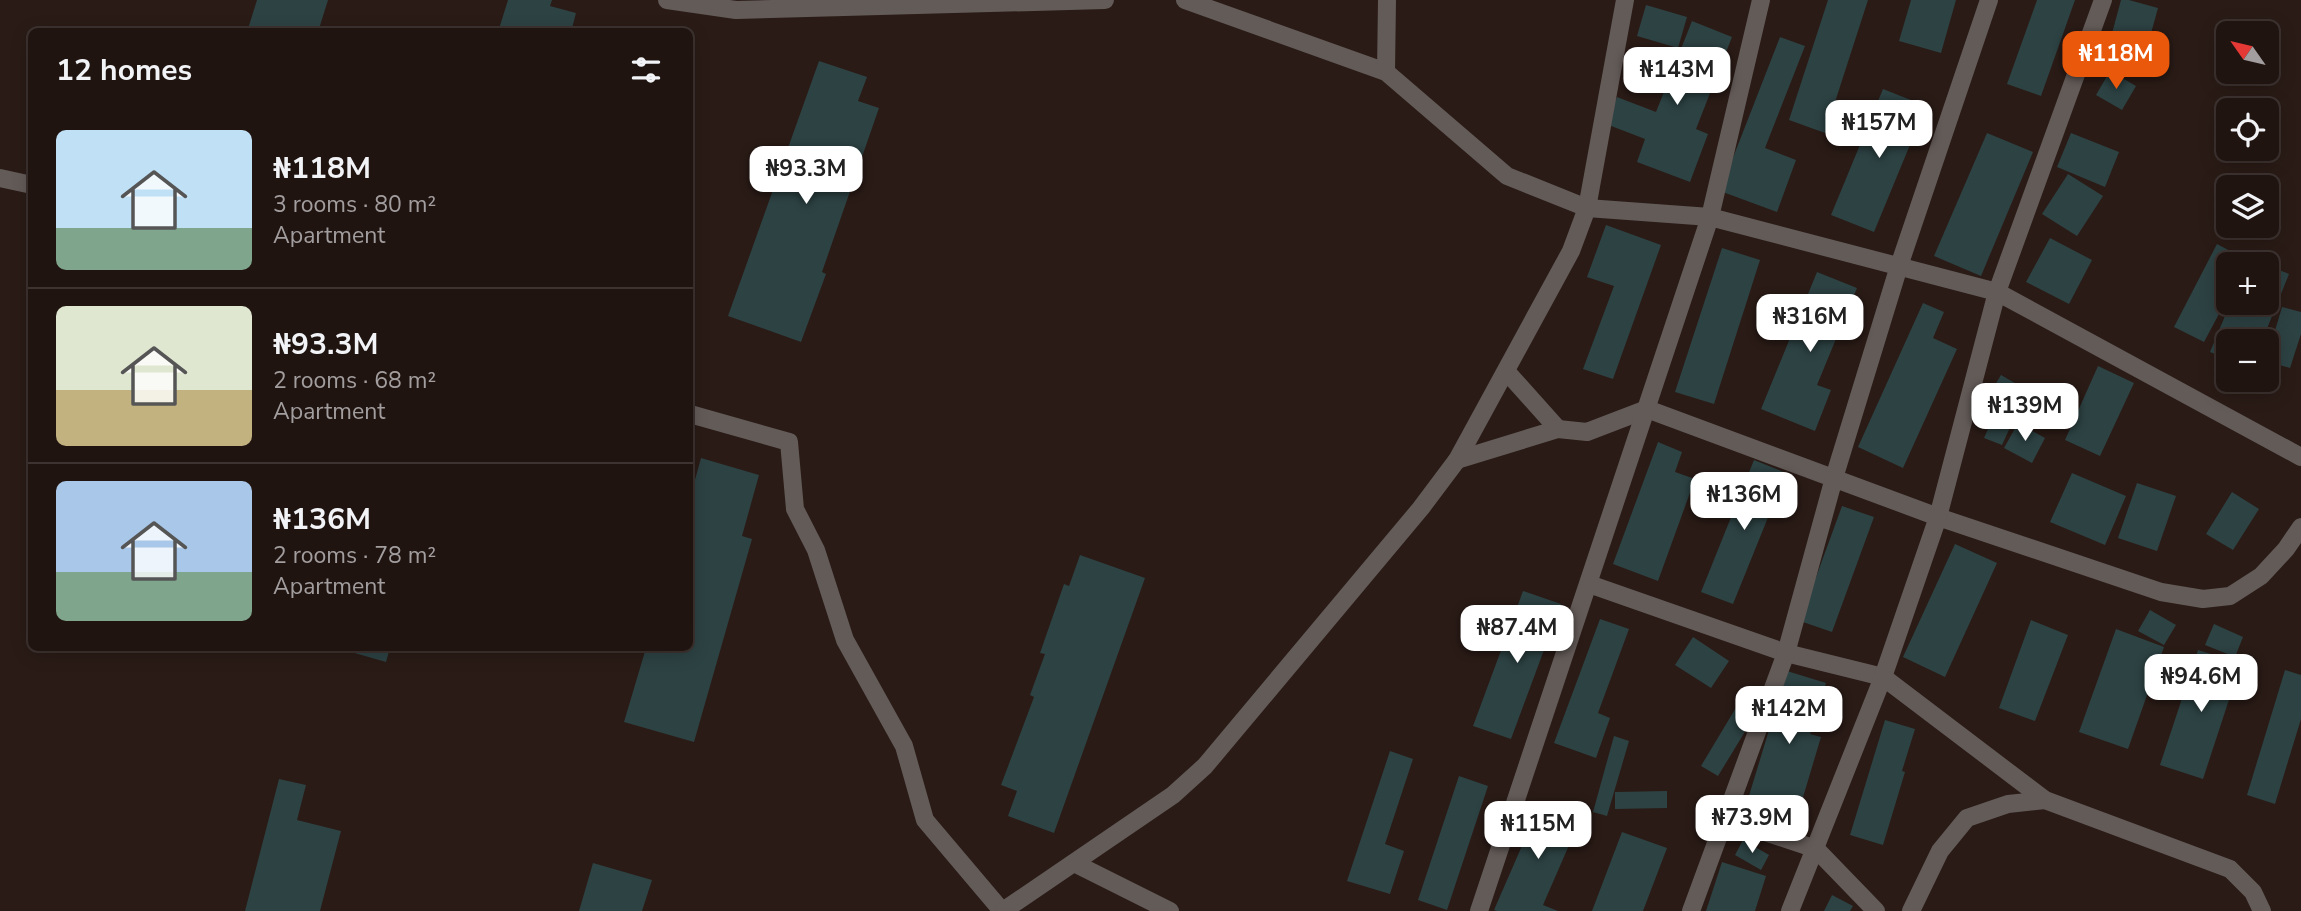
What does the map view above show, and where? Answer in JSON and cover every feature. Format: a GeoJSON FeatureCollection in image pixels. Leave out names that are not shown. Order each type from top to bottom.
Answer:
{"type":"FeatureCollection","features":[{"type":"Feature","properties":{"kind":"street"},"geometry":{"type":"LineString","coordinates":[[667,0],[736,10],[1105,0]]}},
{"type":"Feature","properties":{"kind":"street"},"geometry":{"type":"LineString","coordinates":[[1185,0],[1386,72],[1507,176],[1587,208],[1710,218],[1997,292],[2301,457]]}},
{"type":"Feature","properties":{"kind":"street"},"geometry":{"type":"LineString","coordinates":[[1386,72],[1387,0]]}},
{"type":"Feature","properties":{"kind":"street"},"geometry":{"type":"LineString","coordinates":[[693,415],[789,442],[795,509],[816,550],[845,640],[904,746],[925,820],[1003,911],[1173,795],[1205,766],[1421,508],[1457,460],[1571,251],[1587,208],[1625,0]]}},
{"type":"Feature","properties":{"kind":"street"},"geometry":{"type":"LineString","coordinates":[[1479,911],[1710,218],[1761,0]]}},
{"type":"Feature","properties":{"kind":"street"},"geometry":{"type":"LineString","coordinates":[[1691,911],[1786,653],[1833,478],[1899,266],[1989,0]]}},
{"type":"Feature","properties":{"kind":"street"},"geometry":{"type":"LineString","coordinates":[[1790,911],[1883,677],[1938,517],[1997,292],[2103,0]]}},
{"type":"Feature","properties":{"kind":"street"},"geometry":{"type":"LineString","coordinates":[[0,178],[28,184]]}},
{"type":"Feature","properties":{"kind":"street"},"geometry":{"type":"LineString","coordinates":[[1506,371],[1558,429]]}},
{"type":"Feature","properties":{"kind":"street"},"geometry":{"type":"LineString","coordinates":[[1457,460],[1558,429],[1587,432],[1647,409],[1938,517],[2161,592],[2203,599],[2230,596],[2261,576],[2286,549],[2301,527]]}},
{"type":"Feature","properties":{"kind":"street"},"geometry":{"type":"LineString","coordinates":[[1589,584],[1786,653],[1883,677],[2045,800],[2230,869],[2253,892],[2262,911]]}},
{"type":"Feature","properties":{"kind":"street"},"geometry":{"type":"LineString","coordinates":[[1911,911],[1940,851],[1967,818],[2008,804],[2045,800]]}},
{"type":"Feature","properties":{"kind":"street"},"geometry":{"type":"LineString","coordinates":[[1726,819],[1816,849],[1876,911]]}},
{"type":"Feature","properties":{"kind":"street"},"geometry":{"type":"LineString","coordinates":[[1074,863],[1170,911]]}},
{"type":"Feature","properties":{"kind":"building"},"geometry":{"type":"Polygon","coordinates":[[[257,0],[328,0],[319,28],[248,28],[257,0]]]}},
{"type":"Feature","properties":{"kind":"building"},"geometry":{"type":"Polygon","coordinates":[[[508,0],[552,0],[550,6],[576,13],[572,28],[499,28],[508,0]]]}},
{"type":"Feature","properties":{"kind":"building"},"geometry":{"type":"Polygon","coordinates":[[[1828,0],[1868,0],[1825,133],[1789,120],[1828,0]]]}},
{"type":"Feature","properties":{"kind":"building"},"geometry":{"type":"Polygon","coordinates":[[[1911,0],[1956,0],[1941,53],[1899,41],[1911,0]]]}},
{"type":"Feature","properties":{"kind":"building"},"geometry":{"type":"Polygon","coordinates":[[[2037,0],[2075,0],[2041,96],[2007,84],[2037,0]]]}},
{"type":"Feature","properties":{"kind":"building"},"geometry":{"type":"Polygon","coordinates":[[[2121,0],[2158,8],[2140,73],[2104,63],[2121,0]]]}},
{"type":"Feature","properties":{"kind":"building"},"geometry":{"type":"Polygon","coordinates":[[[1646,5],[1687,17],[1678,48],[1637,36],[1646,5]]]}},
{"type":"Feature","properties":{"kind":"building"},"geometry":{"type":"Polygon","coordinates":[[[1692,21],[1732,37],[1696,129],[1708,134],[1690,182],[1637,162],[1645,139],[1606,124],[1617,97],[1656,112],[1692,21]]]}},
{"type":"Feature","properties":{"kind":"building"},"geometry":{"type":"Polygon","coordinates":[[[1780,37],[1805,46],[1765,148],[1796,160],[1777,212],[1720,191],[1780,37]]]}},
{"type":"Feature","properties":{"kind":"building"},"geometry":{"type":"Polygon","coordinates":[[[819,61],[867,77],[858,101],[879,108],[822,272],[826,274],[801,342],[728,316],[819,61]]]}},
{"type":"Feature","properties":{"kind":"building"},"geometry":{"type":"Polygon","coordinates":[[[2110,71],[2136,86],[2122,110],[2096,95],[2110,71]]]}},
{"type":"Feature","properties":{"kind":"building"},"geometry":{"type":"Polygon","coordinates":[[[1883,89],[1926,106],[1874,232],[1831,215],[1883,89]]]}},
{"type":"Feature","properties":{"kind":"building"},"geometry":{"type":"Polygon","coordinates":[[[1987,133],[2033,152],[1981,276],[1934,256],[1987,133]]]}},
{"type":"Feature","properties":{"kind":"building"},"geometry":{"type":"Polygon","coordinates":[[[2071,133],[2119,152],[2105,187],[2057,167],[2071,133]]]}},
{"type":"Feature","properties":{"kind":"building"},"geometry":{"type":"Polygon","coordinates":[[[2068,174],[2103,196],[2077,236],[2042,214],[2068,174]]]}},
{"type":"Feature","properties":{"kind":"building"},"geometry":{"type":"Polygon","coordinates":[[[1606,225],[1661,245],[1613,379],[1583,369],[1614,286],[1587,277],[1606,225]]]}},
{"type":"Feature","properties":{"kind":"building"},"geometry":{"type":"Polygon","coordinates":[[[2050,238],[2092,260],[2069,304],[2026,282],[2050,238]]]}},
{"type":"Feature","properties":{"kind":"building"},"geometry":{"type":"Polygon","coordinates":[[[2217,244],[2232,252],[2216,252],[2216,315],[2218,315],[2204,342],[2174,327],[2217,244]]]}},
{"type":"Feature","properties":{"kind":"building"},"geometry":{"type":"Polygon","coordinates":[[[1722,248],[1760,260],[1714,404],[1675,392],[1722,248]]]}},
{"type":"Feature","properties":{"kind":"building"},"geometry":{"type":"Polygon","coordinates":[[[2279,270],[2289,274],[2279,299],[2279,270]]]}},
{"type":"Feature","properties":{"kind":"building"},"geometry":{"type":"Polygon","coordinates":[[[1817,272],[1857,288],[1817,385],[1831,390],[1815,431],[1761,409],[1817,272]]]}},
{"type":"Feature","properties":{"kind":"building"},"geometry":{"type":"Polygon","coordinates":[[[1923,303],[1944,312],[1933,338],[1957,349],[1903,468],[1858,447],[1923,303]]]}},
{"type":"Feature","properties":{"kind":"building"},"geometry":{"type":"Polygon","coordinates":[[[2282,307],[2301,312],[2301,334],[2290,368],[2279,365],[2279,329],[2275,329],[2282,307]]]}},
{"type":"Feature","properties":{"kind":"building"},"geometry":{"type":"Polygon","coordinates":[[[2225,315],[2272,315],[2267,329],[2220,329],[2225,315]]]}},
{"type":"Feature","properties":{"kind":"building"},"geometry":{"type":"Polygon","coordinates":[[[2216,338],[2216,354],[2210,352],[2216,338]]]}},
{"type":"Feature","properties":{"kind":"building"},"geometry":{"type":"Polygon","coordinates":[[[2098,366],[2134,383],[2100,456],[2065,440],[2098,366]]]}},
{"type":"Feature","properties":{"kind":"building"},"geometry":{"type":"Polygon","coordinates":[[[2001,375],[2027,390],[2013,414],[1987,398],[2001,375]]]}},
{"type":"Feature","properties":{"kind":"building"},"geometry":{"type":"Polygon","coordinates":[[[1995,413],[2013,421],[2002,445],[1984,438],[1995,413]]]}},
{"type":"Feature","properties":{"kind":"building"},"geometry":{"type":"Polygon","coordinates":[[[2018,423],[2045,438],[2032,463],[2004,448],[2018,423]]]}},
{"type":"Feature","properties":{"kind":"building"},"geometry":{"type":"Polygon","coordinates":[[[1658,442],[1682,452],[1675,472],[1695,479],[1658,581],[1613,564],[1658,442]]]}},
{"type":"Feature","properties":{"kind":"building"},"geometry":{"type":"Polygon","coordinates":[[[701,458],[759,475],[742,536],[752,539],[694,742],[624,722],[645,651],[693,651],[693,487],[701,458]]]}},
{"type":"Feature","properties":{"kind":"building"},"geometry":{"type":"Polygon","coordinates":[[[1754,460],[1786,473],[1733,604],[1701,592],[1754,460]]]}},
{"type":"Feature","properties":{"kind":"building"},"geometry":{"type":"Polygon","coordinates":[[[2072,473],[2126,496],[2105,545],[2050,522],[2072,473]]]}},
{"type":"Feature","properties":{"kind":"building"},"geometry":{"type":"Polygon","coordinates":[[[2137,483],[2176,496],[2157,551],[2118,538],[2137,483]]]}},
{"type":"Feature","properties":{"kind":"building"},"geometry":{"type":"Polygon","coordinates":[[[2232,492],[2259,509],[2233,550],[2206,534],[2232,492]]]}},
{"type":"Feature","properties":{"kind":"building"},"geometry":{"type":"Polygon","coordinates":[[[1842,506],[1874,517],[1832,632],[1800,621],[1842,506]]]}},
{"type":"Feature","properties":{"kind":"building"},"geometry":{"type":"Polygon","coordinates":[[[1955,544],[1997,563],[1945,677],[1903,657],[1955,544]]]}},
{"type":"Feature","properties":{"kind":"building"},"geometry":{"type":"Polygon","coordinates":[[[1080,555],[1145,578],[1054,833],[1008,816],[1017,791],[1001,785],[1034,697],[1030,695],[1045,654],[1040,653],[1064,584],[1069,586],[1080,555]]]}},
{"type":"Feature","properties":{"kind":"building"},"geometry":{"type":"Polygon","coordinates":[[[1523,591],[1561,604],[1511,739],[1473,726],[1523,591]]]}},
{"type":"Feature","properties":{"kind":"building"},"geometry":{"type":"Polygon","coordinates":[[[2150,610],[2176,625],[2164,645],[2138,631],[2150,610]]]}},
{"type":"Feature","properties":{"kind":"building"},"geometry":{"type":"Polygon","coordinates":[[[1600,619],[1629,629],[1598,713],[1610,718],[1596,758],[1554,743],[1600,619]]]}},
{"type":"Feature","properties":{"kind":"building"},"geometry":{"type":"Polygon","coordinates":[[[2031,620],[2068,635],[2035,721],[1999,708],[2031,620]]]}},
{"type":"Feature","properties":{"kind":"building"},"geometry":{"type":"Polygon","coordinates":[[[2214,624],[2243,637],[2235,657],[2205,645],[2214,624]]]}},
{"type":"Feature","properties":{"kind":"building"},"geometry":{"type":"Polygon","coordinates":[[[2116,629],[2164,647],[2128,749],[2079,732],[2116,629]]]}},
{"type":"Feature","properties":{"kind":"building"},"geometry":{"type":"Polygon","coordinates":[[[1693,637],[1729,661],[1711,688],[1675,665],[1693,637]]]}},
{"type":"Feature","properties":{"kind":"building"},"geometry":{"type":"Polygon","coordinates":[[[2198,650],[2241,663],[2203,779],[2160,765],[2198,650]]]}},
{"type":"Feature","properties":{"kind":"building"},"geometry":{"type":"Polygon","coordinates":[[[348,651],[389,651],[386,662],[348,651]]]}},
{"type":"Feature","properties":{"kind":"building"},"geometry":{"type":"Polygon","coordinates":[[[2285,670],[2301,675],[2301,719],[2275,804],[2247,795],[2285,670]]]}},
{"type":"Feature","properties":{"kind":"building"},"geometry":{"type":"Polygon","coordinates":[[[1787,671],[1826,683],[1810,734],[1821,737],[1798,814],[1748,799],[1787,671]]]}},
{"type":"Feature","properties":{"kind":"building"},"geometry":{"type":"Polygon","coordinates":[[[1746,691],[1763,702],[1718,776],[1701,766],[1746,691]]]}},
{"type":"Feature","properties":{"kind":"building"},"geometry":{"type":"Polygon","coordinates":[[[1885,720],[1915,729],[1883,845],[1850,835],[1885,720]]]}},
{"type":"Feature","properties":{"kind":"building"},"geometry":{"type":"Polygon","coordinates":[[[1614,736],[1629,741],[1607,816],[1593,812],[1614,736]]]}},
{"type":"Feature","properties":{"kind":"building"},"geometry":{"type":"Polygon","coordinates":[[[1390,751],[1413,759],[1385,844],[1404,851],[1390,894],[1347,881],[1390,751]]]}},
{"type":"Feature","properties":{"kind":"building"},"geometry":{"type":"Polygon","coordinates":[[[1459,776],[1488,786],[1447,910],[1418,900],[1459,776]]]}},
{"type":"Feature","properties":{"kind":"building"},"geometry":{"type":"Polygon","coordinates":[[[279,779],[306,785],[297,820],[341,831],[320,911],[245,911],[279,779]]]}},
{"type":"Feature","properties":{"kind":"building"},"geometry":{"type":"Polygon","coordinates":[[[1667,791],[1667,808],[1615,809],[1615,792],[1667,791]]]}},
{"type":"Feature","properties":{"kind":"building"},"geometry":{"type":"Polygon","coordinates":[[[1541,802],[1580,820],[1543,905],[1558,911],[1494,910],[1541,802]]]}},
{"type":"Feature","properties":{"kind":"building"},"geometry":{"type":"Polygon","coordinates":[[[1622,832],[1667,848],[1643,911],[1592,911],[1622,832]]]}},
{"type":"Feature","properties":{"kind":"building"},"geometry":{"type":"Polygon","coordinates":[[[1743,840],[1769,855],[1761,870],[1735,855],[1743,840]]]}},
{"type":"Feature","properties":{"kind":"building"},"geometry":{"type":"Polygon","coordinates":[[[1722,862],[1766,876],[1755,911],[1706,911],[1722,862]]]}},
{"type":"Feature","properties":{"kind":"building"},"geometry":{"type":"Polygon","coordinates":[[[593,863],[652,880],[642,911],[579,911],[593,863]]]}},
{"type":"Feature","properties":{"kind":"building"},"geometry":{"type":"Polygon","coordinates":[[[1832,895],[1853,906],[1850,911],[1824,911],[1832,895]]]}}]}
